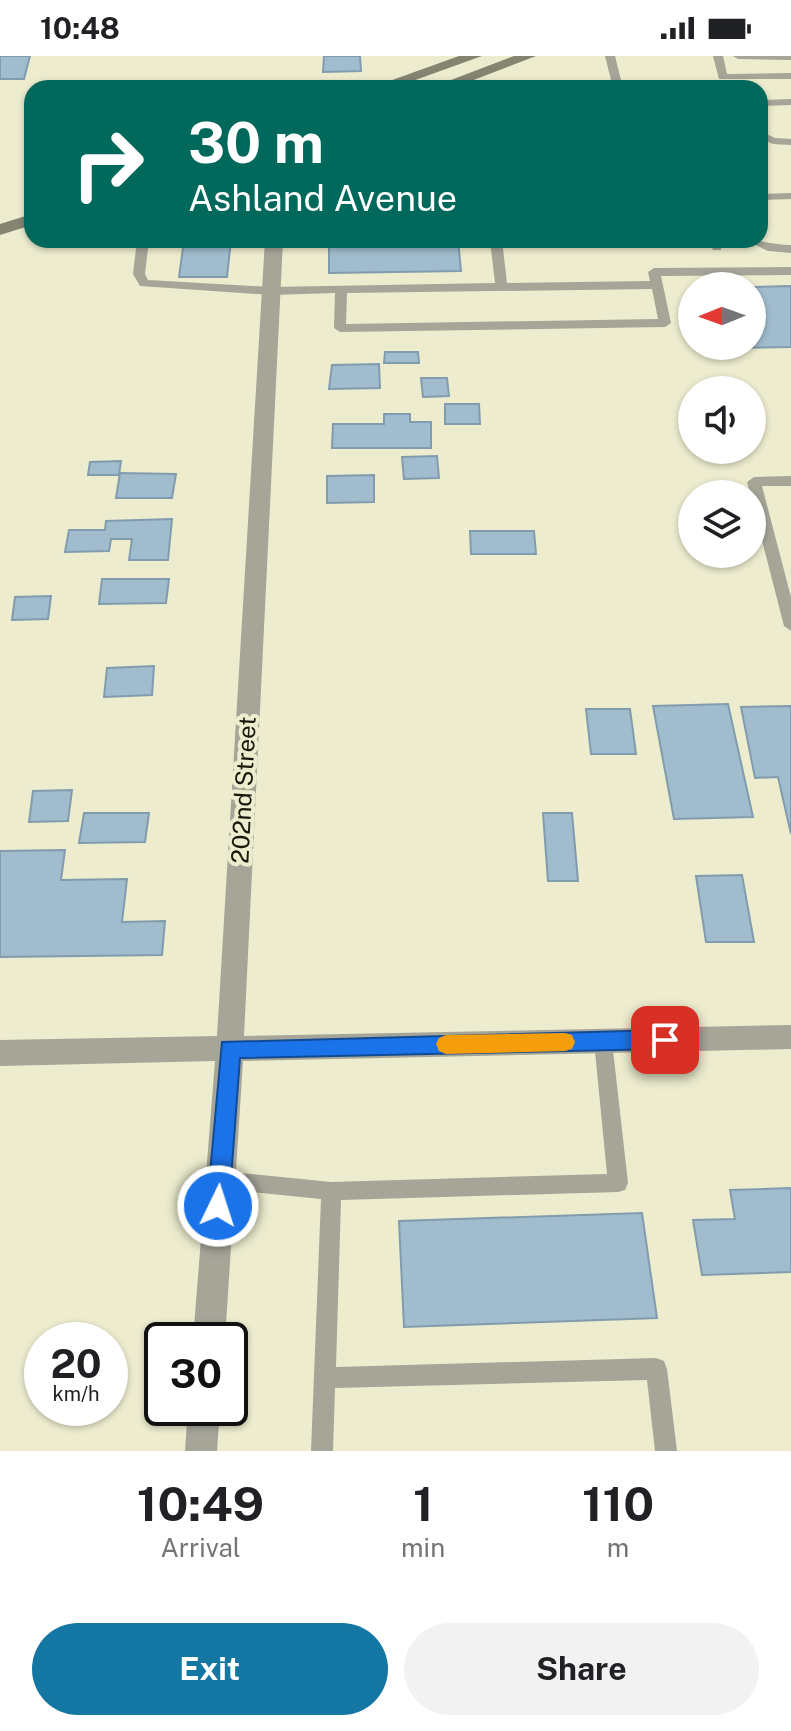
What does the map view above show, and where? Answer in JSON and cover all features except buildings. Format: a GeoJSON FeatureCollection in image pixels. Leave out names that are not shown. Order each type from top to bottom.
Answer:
{"type":"FeatureCollection","features":[{"type":"Feature","properties":{"kind":"main road"},"geometry":{"type":"LineString","coordinates":[[398,80],[448,60],[474,56]]}},
{"type":"Feature","properties":{"kind":"main road"},"geometry":{"type":"LineString","coordinates":[[460,80],[528,56]]}},
{"type":"Feature","properties":{"kind":"main road"},"geometry":{"type":"LineString","coordinates":[[0,230],[24,222]]}},
{"type":"Feature","properties":{"kind":"street","name":"202nd Street"},"geometry":{"type":"LineString","coordinates":[[210,1322],[230,1048],[274,248]]}},
{"type":"Feature","properties":{"kind":"street"},"geometry":{"type":"LineString","coordinates":[[0,1053],[791,1037]]}},
{"type":"Feature","properties":{"kind":"street"},"geometry":{"type":"LineString","coordinates":[[201,1451],[203,1426]]}},
{"type":"Feature","properties":{"kind":"lane"},"geometry":{"type":"LineString","coordinates":[[610,56],[616,80]]}},
{"type":"Feature","properties":{"kind":"lane"},"geometry":{"type":"LineString","coordinates":[[718,56],[723,77],[791,76]]}},
{"type":"Feature","properties":{"kind":"lane"},"geometry":{"type":"LineString","coordinates":[[738,56],[791,57]]}},
{"type":"Feature","properties":{"kind":"lane"},"geometry":{"type":"LineString","coordinates":[[768,103],[791,102]]}},
{"type":"Feature","properties":{"kind":"lane"},"geometry":{"type":"LineString","coordinates":[[768,138],[791,142]]}},
{"type":"Feature","properties":{"kind":"lane"},"geometry":{"type":"LineString","coordinates":[[768,197],[791,196]]}},
{"type":"Feature","properties":{"kind":"lane"},"geometry":{"type":"LineString","coordinates":[[768,247],[791,249]]}},
{"type":"Feature","properties":{"kind":"lane"},"geometry":{"type":"LineString","coordinates":[[142,248],[139,274],[144,283],[271,291],[657,285]]}},
{"type":"Feature","properties":{"kind":"lane"},"geometry":{"type":"LineString","coordinates":[[497,248],[501,287]]}},
{"type":"Feature","properties":{"kind":"lane"},"geometry":{"type":"LineString","coordinates":[[341,289],[340,328],[665,323],[654,272],[791,271]]}},
{"type":"Feature","properties":{"kind":"lane"},"geometry":{"type":"LineString","coordinates":[[791,481],[754,482],[791,626]]}},
{"type":"Feature","properties":{"kind":"lane"},"geometry":{"type":"LineString","coordinates":[[220,1180],[331,1191],[618,1183],[603,1041]]}},
{"type":"Feature","properties":{"kind":"lane"},"geometry":{"type":"LineString","coordinates":[[322,1451],[331,1191]]}},
{"type":"Feature","properties":{"kind":"lane"},"geometry":{"type":"LineString","coordinates":[[325,1378],[656,1369],[666,1451]]}},
{"type":"Feature","properties":{"kind":"slow traffic"},"geometry":{"type":"LineString","coordinates":[[446,1044],[565,1042]]}},
{"type":"Feature","properties":{"kind":"route"},"geometry":{"type":"LineString","coordinates":[[218,1206],[230,1048],[665,1040]]}}]}
